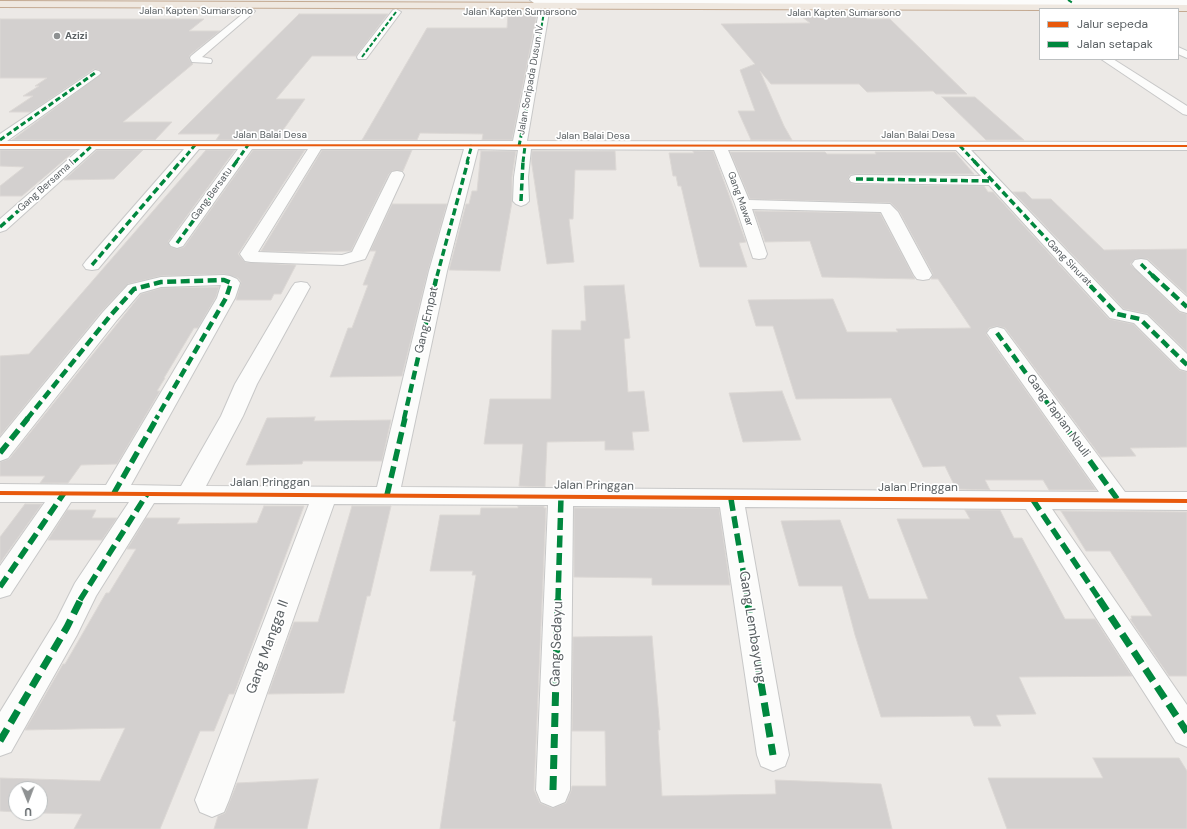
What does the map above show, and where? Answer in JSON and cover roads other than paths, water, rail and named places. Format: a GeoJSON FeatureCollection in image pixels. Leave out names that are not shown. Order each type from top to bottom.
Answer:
{"type":"FeatureCollection","features":[{"type":"Feature","properties":{"kind":"highway","name":"Jalan Kapten Sumarsono"},"geometry":{"type":"LineString","coordinates":[[0,4],[669,9],[1039,14]]}},
{"type":"Feature","properties":{"kind":"highway","name":"Jalan Kapten Sumarsono"},"geometry":{"type":"LineString","coordinates":[[0,10],[544,14],[669,9],[1039,8]]}},
{"type":"Feature","properties":{"kind":"street"},"geometry":{"type":"LineString","coordinates":[[534,0],[1187,3]]}},
{"type":"Feature","properties":{"kind":"street"},"geometry":{"type":"LineString","coordinates":[[207,60],[195,58],[250,11]]}},
{"type":"Feature","properties":{"kind":"street"},"geometry":{"type":"LineString","coordinates":[[362,58],[396,12]]}},
{"type":"Feature","properties":{"kind":"street","name":"Jalan Soripada Dusun IV"},"geometry":{"type":"LineString","coordinates":[[521,201],[522,146],[544,14]]}},
{"type":"Feature","properties":{"kind":"street"},"geometry":{"type":"LineString","coordinates":[[1108,60],[1187,111]]}},
{"type":"Feature","properties":{"kind":"street"},"geometry":{"type":"LineString","coordinates":[[0,140],[95,73]]}},
{"type":"Feature","properties":{"kind":"street","name":"Jalan Balai Desa"},"geometry":{"type":"LineString","coordinates":[[0,145],[1187,146]]}},
{"type":"Feature","properties":{"kind":"street","name":"Gang Bersama I"},"geometry":{"type":"LineString","coordinates":[[0,227],[93,145]]}},
{"type":"Feature","properties":{"kind":"street"},"geometry":{"type":"LineString","coordinates":[[92,265],[195,145]]}},
{"type":"Feature","properties":{"kind":"street","name":"Gang Bersatu"},"geometry":{"type":"LineString","coordinates":[[177,243],[248,145]]}},
{"type":"Feature","properties":{"kind":"street","name":"Gang Empat"},"geometry":{"type":"LineString","coordinates":[[387,495],[438,271],[472,145]]}},
{"type":"Feature","properties":{"kind":"street","name":"Gang Mawar"},"geometry":{"type":"LineString","coordinates":[[719,145],[743,204],[759,254]]}},
{"type":"Feature","properties":{"kind":"street"},"geometry":{"type":"LineString","coordinates":[[317,146],[248,254],[251,257],[343,260],[359,255],[396,175]]}},
{"type":"Feature","properties":{"kind":"street","name":"Gang Sinurat"},"geometry":{"type":"LineString","coordinates":[[959,146],[1117,314],[1140,319],[1187,365]]}},
{"type":"Feature","properties":{"kind":"street"},"geometry":{"type":"LineString","coordinates":[[856,179],[991,181]]}},
{"type":"Feature","properties":{"kind":"street"},"geometry":{"type":"LineString","coordinates":[[743,204],[885,207],[890,212],[923,275]]}},
{"type":"Feature","properties":{"kind":"street"},"geometry":{"type":"LineString","coordinates":[[1141,264],[1187,307]]}},
{"type":"Feature","properties":{"kind":"street"},"geometry":{"type":"LineString","coordinates":[[0,453],[110,316],[134,289],[160,282],[224,280],[231,283],[226,298],[114,494]]}},
{"type":"Feature","properties":{"kind":"street"},"geometry":{"type":"LineString","coordinates":[[189,494],[232,416],[246,384],[301,287]]}},
{"type":"Feature","properties":{"kind":"street","name":"Gang Tapian Nauli"},"geometry":{"type":"LineString","coordinates":[[997,333],[1118,500]]}},
{"type":"Feature","properties":{"kind":"street","name":"Jalan Pringgan"},"geometry":{"type":"LineString","coordinates":[[0,493],[1187,501]]}},
{"type":"Feature","properties":{"kind":"street"},"geometry":{"type":"LineString","coordinates":[[0,587],[64,493]]}},
{"type":"Feature","properties":{"kind":"street"},"geometry":{"type":"LineString","coordinates":[[0,741],[67,627],[84,591],[147,494]]}},
{"type":"Feature","properties":{"kind":"street","name":"Gang Mangga II"},"geometry":{"type":"LineString","coordinates":[[212,800],[325,494]]}},
{"type":"Feature","properties":{"kind":"street","name":"Gang Sedayu"},"geometry":{"type":"LineString","coordinates":[[553,790],[561,497]]}},
{"type":"Feature","properties":{"kind":"street","name":"Gang Lembayung"},"geometry":{"type":"LineString","coordinates":[[731,499],[773,755]]}},
{"type":"Feature","properties":{"kind":"street"},"geometry":{"type":"LineString","coordinates":[[1033,500],[1187,732]]}},
{"type":"Feature","properties":{"kind":"place","name":"Azizi"},"geometry":{"type":"Point","coordinates":[57,36]}}]}
